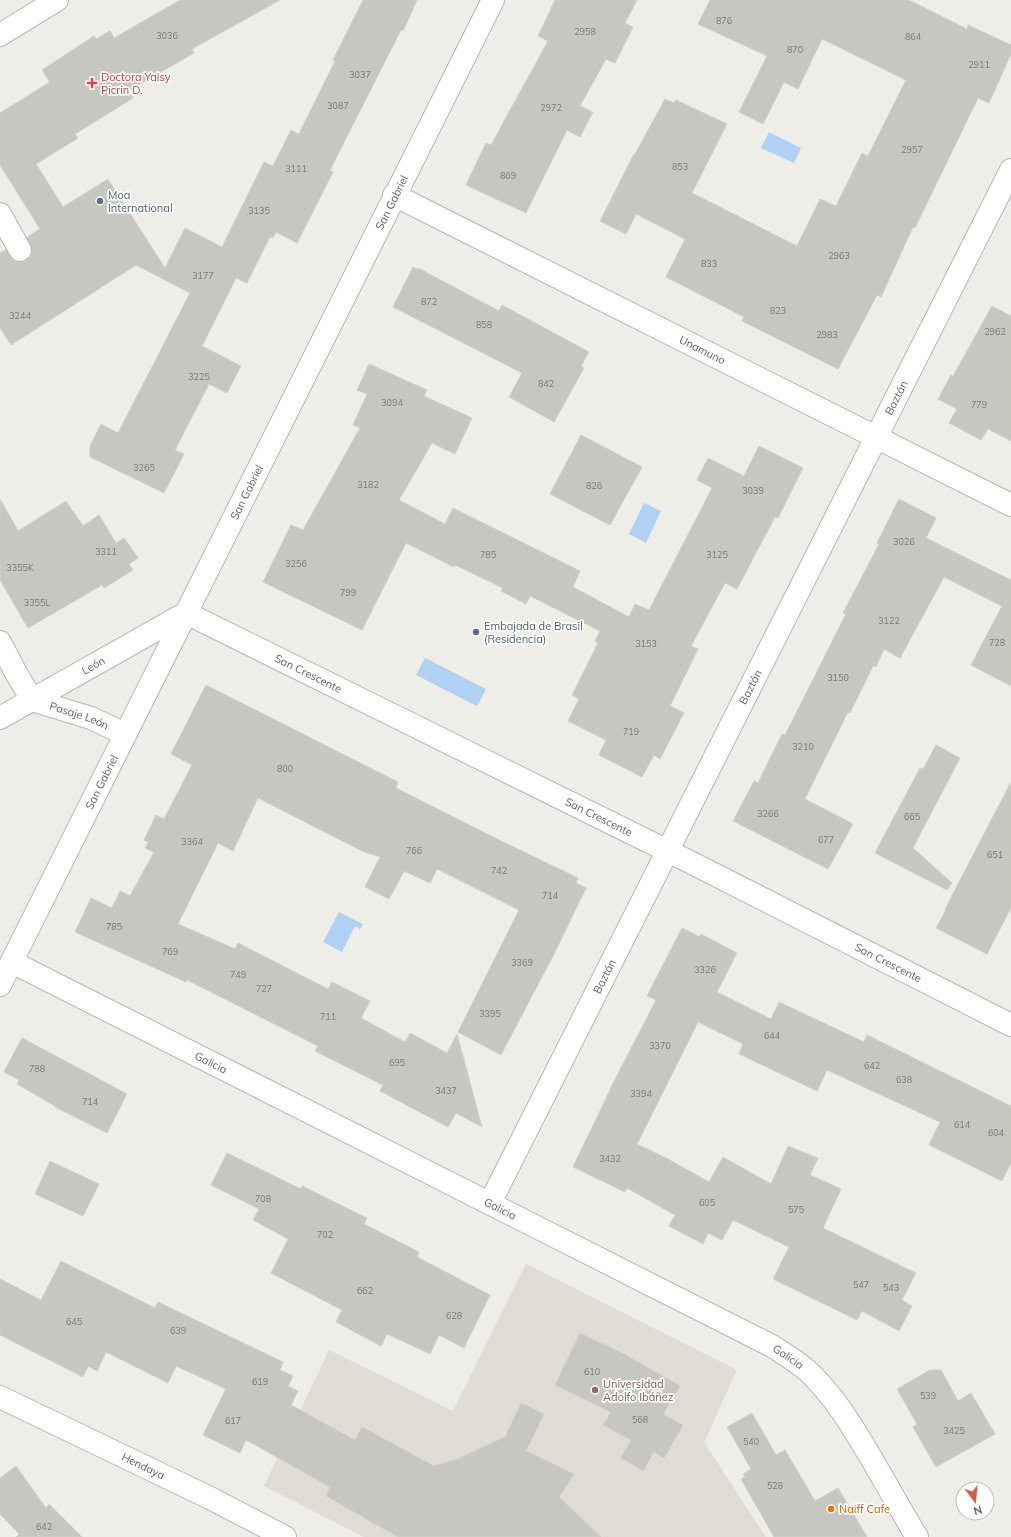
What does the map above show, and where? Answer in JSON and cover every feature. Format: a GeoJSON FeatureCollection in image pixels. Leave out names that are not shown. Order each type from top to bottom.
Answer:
{"type":"FeatureCollection","features":[{"type":"Feature","properties":{"kind":"street"},"geometry":{"type":"LineString","coordinates":[[0,35],[57,0]]}},
{"type":"Feature","properties":{"kind":"street","name":"San Gabriel"},"geometry":{"type":"LineString","coordinates":[[0,985],[394,195],[493,0]]}},
{"type":"Feature","properties":{"kind":"street","name":"Baztán"},"geometry":{"type":"LineString","coordinates":[[490,1203],[1011,170]]}},
{"type":"Feature","properties":{"kind":"street","name":"Unamuno"},"geometry":{"type":"LineString","coordinates":[[394,195],[1011,504]]}},
{"type":"Feature","properties":{"kind":"street"},"geometry":{"type":"LineString","coordinates":[[0,214],[20,250]]}},
{"type":"Feature","properties":{"kind":"street","name":"León"},"geometry":{"type":"LineString","coordinates":[[0,718],[186,612]]}},
{"type":"Feature","properties":{"kind":"street","name":"San Crescente"},"geometry":{"type":"LineString","coordinates":[[186,612],[1011,1025]]}},
{"type":"Feature","properties":{"kind":"street"},"geometry":{"type":"LineString","coordinates":[[0,642],[32,700]]}},
{"type":"Feature","properties":{"kind":"street","name":"Pasaje León"},"geometry":{"type":"LineString","coordinates":[[32,700],[91,718],[125,734]]}},
{"type":"Feature","properties":{"kind":"street","name":"Galicia"},"geometry":{"type":"LineString","coordinates":[[12,962],[772,1346],[794,1359],[825,1389],[858,1436],[917,1537]]}},
{"type":"Feature","properties":{"kind":"street","name":"Hendaya"},"geometry":{"type":"LineString","coordinates":[[0,1397],[210,1498],[284,1537]]}},
{"type":"Feature","properties":{"kind":"shaded area","name":"Universidad Adolfo Ibáñez"},"geometry":{"type":"Polygon","coordinates":[[[526,1264],[737,1370],[704,1442],[766,1537],[364,1537],[264,1486],[329,1350],[453,1411],[526,1264]]]}},
{"type":"Feature","properties":{"kind":"water"},"geometry":{"type":"Polygon","coordinates":[[[769,132],[801,148],[794,163],[761,148],[769,132]]]}},
{"type":"Feature","properties":{"kind":"water"},"geometry":{"type":"Polygon","coordinates":[[[644,503],[661,511],[646,543],[629,534],[644,503]]]}},
{"type":"Feature","properties":{"kind":"water"},"geometry":{"type":"Polygon","coordinates":[[[425,658],[486,689],[477,706],[416,675],[425,658]]]}},
{"type":"Feature","properties":{"kind":"water"},"geometry":{"type":"Polygon","coordinates":[[[339,912],[363,924],[360,929],[355,926],[342,952],[323,942],[339,912]]]}},
{"type":"Feature","properties":{"kind":"building"},"geometry":{"type":"Polygon","coordinates":[[[180,0],[280,0],[192,49],[194,53],[128,91],[133,98],[75,134],[78,138],[36,164],[63,207],[108,179],[165,268],[185,228],[222,247],[264,162],[273,166],[291,130],[299,134],[335,61],[333,60],[363,0],[417,0],[403,31],[401,30],[330,170],[333,172],[297,243],[276,232],[273,238],[270,237],[247,283],[236,278],[202,346],[241,366],[227,393],[209,384],[175,450],[184,454],[164,493],[90,457],[90,446],[101,424],[118,433],[190,293],[136,265],[11,345],[0,328],[0,253],[6,250],[14,261],[26,261],[31,256],[32,251],[27,237],[40,229],[0,165],[0,113],[50,82],[42,70],[94,36],[96,39],[110,31],[114,38],[180,0]]]}},
{"type":"Feature","properties":{"kind":"building"},"geometry":{"type":"Polygon","coordinates":[[[555,0],[637,0],[625,23],[633,27],[615,63],[606,59],[580,106],[593,112],[580,137],[567,130],[526,213],[466,185],[486,143],[491,145],[548,41],[538,36],[555,0]]]}},
{"type":"Feature","properties":{"kind":"building"},"geometry":{"type":"Polygon","coordinates":[[[710,0],[909,0],[967,29],[968,25],[1011,45],[1011,54],[989,103],[978,98],[915,228],[913,227],[881,297],[877,295],[838,369],[742,321],[744,317],[666,277],[685,239],[636,214],[626,234],[600,221],[634,154],[665,99],[674,103],[676,100],[727,124],[692,193],[797,246],[820,199],[836,206],[862,153],[868,156],[906,80],[822,39],[798,89],[784,82],[763,124],[739,112],[767,56],[698,24],[710,0]]]}},
{"type":"Feature","properties":{"kind":"building"},"geometry":{"type":"Polygon","coordinates":[[[413,267],[418,268],[499,311],[502,305],[589,352],[581,366],[584,368],[554,422],[509,397],[522,373],[393,307],[413,267]]]}},
{"type":"Feature","properties":{"kind":"building"},"geometry":{"type":"Polygon","coordinates":[[[992,306],[1011,316],[1011,441],[988,429],[981,440],[949,423],[957,409],[938,399],[951,375],[953,376],[992,306]]]}},
{"type":"Feature","properties":{"kind":"building"},"geometry":{"type":"Polygon","coordinates":[[[369,364],[427,390],[424,396],[472,418],[455,454],[432,443],[399,500],[445,524],[453,508],[580,571],[573,587],[629,617],[635,604],[649,610],[712,488],[697,480],[708,458],[744,476],[759,446],[803,468],[778,518],[775,517],[737,589],[725,583],[691,646],[698,649],[670,706],[684,713],[660,759],[654,755],[642,777],[599,755],[606,740],[568,721],[579,699],[572,695],[598,643],[595,641],[600,631],[530,596],[526,604],[501,591],[503,588],[455,565],[454,567],[406,543],[362,630],[263,582],[291,525],[303,530],[360,428],[353,425],[367,394],[357,390],[369,364]]]}},
{"type":"Feature","properties":{"kind":"building"},"geometry":{"type":"Polygon","coordinates":[[[581,435],[642,467],[610,525],[550,494],[581,435]]]}},
{"type":"Feature","properties":{"kind":"building"},"geometry":{"type":"Polygon","coordinates":[[[0,499],[18,531],[66,501],[83,526],[99,515],[116,543],[124,538],[138,558],[129,564],[133,570],[104,588],[102,585],[28,628],[0,580],[0,499]]]}},
{"type":"Feature","properties":{"kind":"building"},"geometry":{"type":"Polygon","coordinates":[[[899,499],[936,518],[926,538],[1011,580],[1011,686],[971,665],[1002,606],[944,577],[900,658],[884,649],[876,667],[873,666],[850,713],[848,712],[805,799],[853,824],[828,869],[733,821],[754,781],[758,783],[782,734],[785,735],[846,614],[843,613],[879,544],[877,543],[899,499]]]}},
{"type":"Feature","properties":{"kind":"building"},"geometry":{"type":"Polygon","coordinates":[[[206,685],[398,782],[396,788],[578,878],[576,883],[586,888],[554,954],[501,1055],[458,1032],[519,910],[437,869],[430,883],[404,871],[389,899],[365,887],[380,857],[362,851],[258,798],[233,851],[218,843],[178,924],[235,949],[238,943],[328,989],[332,982],[370,1001],[361,1018],[405,1042],[410,1033],[447,1053],[457,1034],[482,1127],[456,1113],[448,1127],[380,1091],[383,1085],[315,1051],[318,1046],[187,980],[186,982],[75,932],[91,898],[112,908],[120,891],[130,896],[154,852],[145,848],[148,842],[144,840],[156,815],[164,819],[192,765],[171,754],[206,685]]]}},
{"type":"Feature","properties":{"kind":"building"},"geometry":{"type":"Polygon","coordinates":[[[936,745],[960,758],[913,848],[952,883],[947,890],[875,853],[920,768],[923,769],[936,745]]]}},
{"type":"Feature","properties":{"kind":"building"},"geometry":{"type":"Polygon","coordinates":[[[1011,782],[1011,908],[987,954],[936,928],[1011,782]]]}},
{"type":"Feature","properties":{"kind":"building"},"geometry":{"type":"Polygon","coordinates":[[[682,928],[700,937],[701,934],[737,953],[717,992],[771,1019],[779,1002],[864,1042],[867,1035],[1011,1106],[1011,1163],[1002,1181],[929,1145],[940,1122],[827,1070],[817,1091],[739,1054],[743,1044],[698,1022],[637,1144],[668,1159],[709,1182],[723,1157],[771,1184],[788,1146],[818,1158],[810,1175],[841,1189],[823,1228],[916,1273],[902,1300],[912,1306],[899,1331],[862,1311],[857,1320],[773,1279],[789,1247],[733,1220],[722,1240],[708,1233],[703,1244],[669,1226],[675,1215],[627,1188],[625,1192],[573,1167],[610,1089],[656,1000],[647,996],[682,928]]]}},
{"type":"Feature","properties":{"kind":"building"},"geometry":{"type":"Polygon","coordinates":[[[22,1038],[127,1094],[107,1133],[55,1107],[17,1084],[19,1080],[4,1072],[22,1038]]]}},
{"type":"Feature","properties":{"kind":"building"},"geometry":{"type":"Polygon","coordinates":[[[227,1153],[301,1189],[302,1186],[367,1218],[364,1224],[419,1252],[417,1257],[490,1295],[464,1348],[439,1335],[430,1354],[387,1334],[381,1346],[336,1322],[342,1310],[271,1273],[288,1239],[253,1220],[259,1209],[211,1185],[227,1153]]]}},
{"type":"Feature","properties":{"kind":"building"},"geometry":{"type":"Polygon","coordinates":[[[50,1161],[99,1184],[83,1216],[35,1194],[50,1161]]]}},
{"type":"Feature","properties":{"kind":"building"},"geometry":{"type":"Polygon","coordinates":[[[61,1261],[155,1308],[158,1302],[283,1362],[280,1370],[293,1376],[288,1386],[298,1391],[291,1405],[355,1440],[362,1427],[434,1466],[457,1459],[505,1437],[521,1403],[544,1414],[526,1451],[574,1474],[559,1497],[601,1537],[398,1537],[326,1496],[330,1487],[246,1440],[240,1453],[203,1435],[226,1389],[176,1366],[168,1383],[106,1352],[97,1371],[88,1366],[83,1377],[0,1335],[0,1279],[41,1300],[61,1261]]]}},
{"type":"Feature","properties":{"kind":"building"},"geometry":{"type":"Polygon","coordinates":[[[580,1333],[626,1355],[680,1386],[663,1414],[683,1425],[664,1458],[654,1452],[643,1471],[621,1458],[631,1440],[603,1425],[611,1412],[555,1385],[580,1333]]]}},
{"type":"Feature","properties":{"kind":"building"},"geometry":{"type":"Polygon","coordinates":[[[930,1370],[941,1370],[958,1401],[971,1393],[995,1434],[936,1467],[913,1427],[917,1424],[897,1389],[930,1370]]]}},
{"type":"Feature","properties":{"kind":"building"},"geometry":{"type":"Polygon","coordinates":[[[752,1413],[776,1455],[785,1450],[815,1501],[838,1488],[867,1537],[774,1537],[741,1479],[745,1477],[743,1474],[751,1469],[727,1427],[752,1413]]]}},
{"type":"Feature","properties":{"kind":"building"},"geometry":{"type":"Polygon","coordinates":[[[16,1466],[46,1508],[49,1504],[82,1537],[16,1537],[19,1534],[0,1514],[0,1478],[16,1466]]]}},
{"type":"Feature","properties":{"kind":"place","name":"Doctora Yaisy Picrin D."},"geometry":{"type":"Point","coordinates":[92,83]}},
{"type":"Feature","properties":{"kind":"place","name":"Moa International"},"geometry":{"type":"Point","coordinates":[100,201]}},
{"type":"Feature","properties":{"kind":"place","name":"Embajada de Brasil (Residencia)"},"geometry":{"type":"Point","coordinates":[476,632]}},
{"type":"Feature","properties":{"kind":"place","name":"Universidad Adolfo Ibáñez"},"geometry":{"type":"Point","coordinates":[595,1390]}},
{"type":"Feature","properties":{"kind":"place","name":"Naiff Cafe"},"geometry":{"type":"Point","coordinates":[831,1509]}}]}
